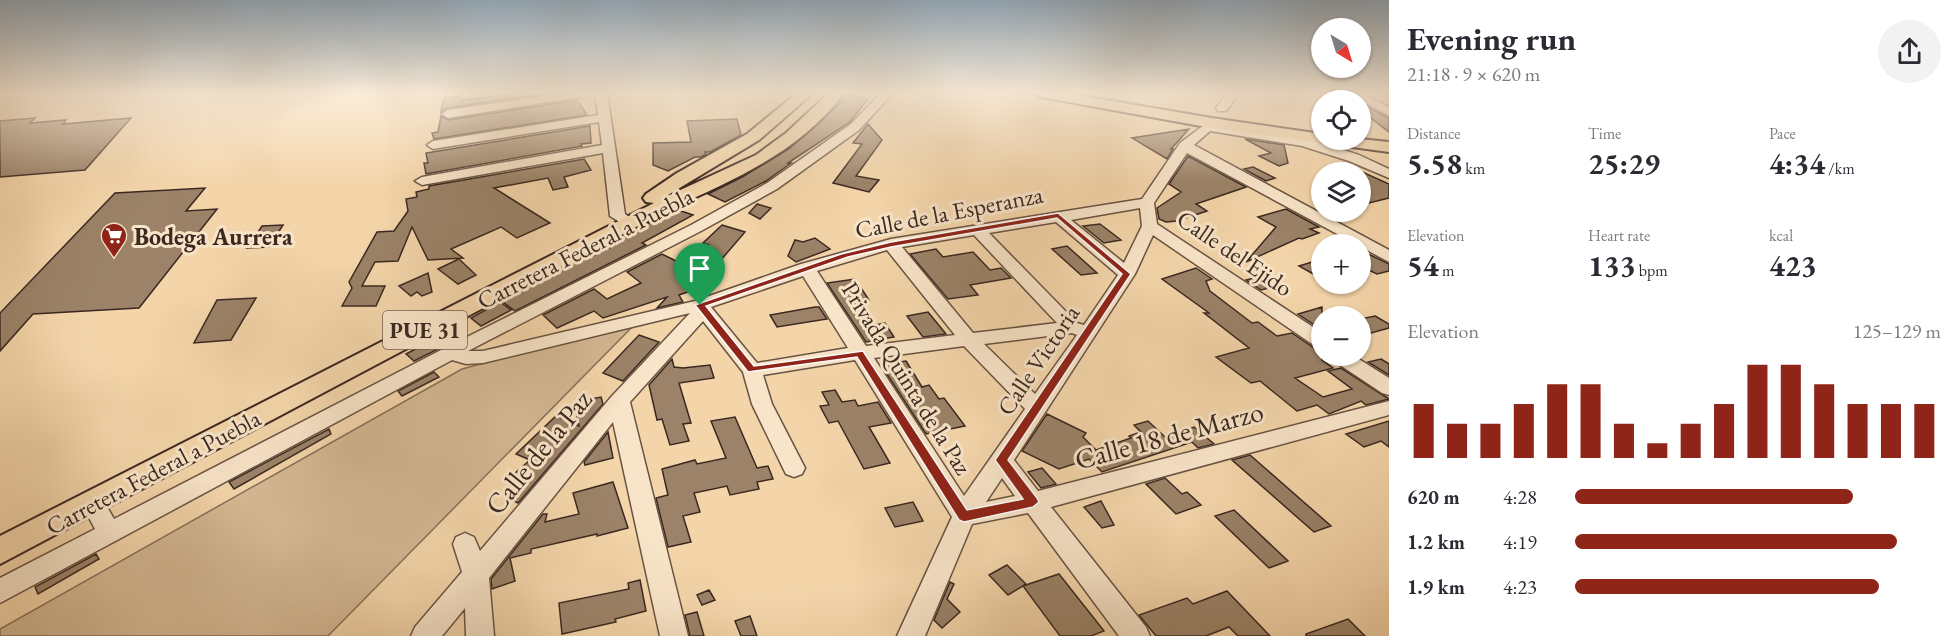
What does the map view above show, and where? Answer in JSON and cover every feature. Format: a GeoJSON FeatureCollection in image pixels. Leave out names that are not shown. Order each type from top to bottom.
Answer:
{"type":"FeatureCollection","features":[{"type":"Feature","properties":{"kind":"main road","name":"Carretera Federal a Puebla"},"geometry":{"type":"LineString","coordinates":[[0,551],[624,220],[683,177],[753,136],[769,123]]}},
{"type":"Feature","properties":{"kind":"main road"},"geometry":{"type":"LineString","coordinates":[[658,195],[747,155],[794,123]]}},
{"type":"Feature","properties":{"kind":"main road","name":"Carretera Federal a Puebla"},"geometry":{"type":"LineString","coordinates":[[0,534],[624,220],[741,170],[774,151],[808,123]]}},
{"type":"Feature","properties":{"kind":"main road"},"geometry":{"type":"LineString","coordinates":[[1193,123],[1311,137]]}},
{"type":"Feature","properties":{"kind":"main road"},"geometry":{"type":"LineString","coordinates":[[1247,123],[1311,131]]}},
{"type":"Feature","properties":{"kind":"main road"},"geometry":{"type":"LineString","coordinates":[[1258,123],[1279,127]]}},
{"type":"Feature","properties":{"kind":"main road"},"geometry":{"type":"LineString","coordinates":[[1371,139],[1389,141]]}},
{"type":"Feature","properties":{"kind":"main road"},"geometry":{"type":"LineString","coordinates":[[1371,145],[1389,147]]}},
{"type":"Feature","properties":{"kind":"street"},"geometry":{"type":"LineString","coordinates":[[433,146],[571,123]]}},
{"type":"Feature","properties":{"kind":"street"},"geometry":{"type":"LineString","coordinates":[[606,123],[608,148],[624,220]]}},
{"type":"Feature","properties":{"kind":"street"},"geometry":{"type":"LineString","coordinates":[[0,591],[450,353],[696,228],[772,186],[859,123]]}},
{"type":"Feature","properties":{"kind":"street"},"geometry":{"type":"LineString","coordinates":[[1150,226],[1148,202],[1185,146],[1210,126],[1304,142],[1347,155],[1389,174]]}},
{"type":"Feature","properties":{"kind":"street"},"geometry":{"type":"LineString","coordinates":[[1185,146],[1389,257]]}},
{"type":"Feature","properties":{"kind":"street"},"geometry":{"type":"LineString","coordinates":[[422,181],[608,148]]}},
{"type":"Feature","properties":{"kind":"street","name":"Calle de la Esperanza"},"geometry":{"type":"LineString","coordinates":[[450,353],[466,358],[483,357],[701,307],[807,268],[891,244],[1148,202]]}},
{"type":"Feature","properties":{"kind":"street"},"geometry":{"type":"LineString","coordinates":[[1058,216],[1127,274]]}},
{"type":"Feature","properties":{"kind":"street","name":"Calle Victoria"},"geometry":{"type":"LineString","coordinates":[[911,636],[964,516],[1036,407],[1079,330],[1127,274],[1150,226]]}},
{"type":"Feature","properties":{"kind":"street","name":"Calle del Ejido"},"geometry":{"type":"LineString","coordinates":[[1150,226],[1311,335]]}},
{"type":"Feature","properties":{"kind":"street"},"geometry":{"type":"LineString","coordinates":[[978,229],[1079,330]]}},
{"type":"Feature","properties":{"kind":"street"},"geometry":{"type":"LineString","coordinates":[[891,244],[968,339],[1036,407]]}},
{"type":"Feature","properties":{"kind":"street","name":"Privada Quinta de la Paz"},"geometry":{"type":"LineString","coordinates":[[807,268],[964,516]]}},
{"type":"Feature","properties":{"kind":"street"},"geometry":{"type":"LineString","coordinates":[[701,307],[752,370],[762,404],[794,468]]}},
{"type":"Feature","properties":{"kind":"street","name":"Calle de la Paz"},"geometry":{"type":"LineString","coordinates":[[425,636],[619,401],[701,307]]}},
{"type":"Feature","properties":{"kind":"street"},"geometry":{"type":"LineString","coordinates":[[752,370],[968,339],[1079,330]]}},
{"type":"Feature","properties":{"kind":"street"},"geometry":{"type":"LineString","coordinates":[[1356,366],[1389,388]]}},
{"type":"Feature","properties":{"kind":"street"},"geometry":{"type":"LineString","coordinates":[[619,401],[674,636]]}},
{"type":"Feature","properties":{"kind":"street","name":"Calle 18 de Marzo"},"geometry":{"type":"LineString","coordinates":[[964,516],[1033,502],[1389,408]]}},
{"type":"Feature","properties":{"kind":"street"},"geometry":{"type":"LineString","coordinates":[[1001,460],[1136,636]]}},
{"type":"Feature","properties":{"kind":"street"},"geometry":{"type":"LineString","coordinates":[[93,503],[110,532]]}},
{"type":"Feature","properties":{"kind":"street"},"geometry":{"type":"LineString","coordinates":[[465,544],[476,576],[480,636]]}},
{"type":"Feature","properties":{"kind":"shaded area"},"geometry":{"type":"Polygon","coordinates":[[[637,322],[328,636],[0,636],[0,629],[462,369],[637,322]]]}},
{"type":"Feature","properties":{"kind":"building"},"geometry":{"type":"Polygon","coordinates":[[[0,123],[127,123],[85,170],[0,177],[0,123]]]}},
{"type":"Feature","properties":{"kind":"building"},"geometry":{"type":"Polygon","coordinates":[[[440,123],[538,123],[434,139],[432,133],[438,132],[440,123]]]}},
{"type":"Feature","properties":{"kind":"building"},"geometry":{"type":"Polygon","coordinates":[[[687,123],[738,123],[741,135],[710,152],[705,152],[706,154],[701,157],[695,157],[668,171],[653,165],[653,143],[691,142],[687,123]]]}},
{"type":"Feature","properties":{"kind":"building"},"geometry":{"type":"Polygon","coordinates":[[[818,123],[849,123],[788,163],[791,163],[766,181],[725,202],[708,194],[744,176],[789,149],[818,123]]]}},
{"type":"Feature","properties":{"kind":"building"},"geometry":{"type":"Polygon","coordinates":[[[1377,123],[1389,123],[1389,132],[1377,123]]]}},
{"type":"Feature","properties":{"kind":"building"},"geometry":{"type":"Polygon","coordinates":[[[868,124],[882,140],[856,176],[879,180],[869,192],[833,183],[862,144],[853,143],[868,124]]]}},
{"type":"Feature","properties":{"kind":"building"},"geometry":{"type":"Polygon","coordinates":[[[590,126],[591,143],[581,144],[582,146],[426,174],[424,163],[428,163],[426,153],[590,126]]]}},
{"type":"Feature","properties":{"kind":"building"},"geometry":{"type":"Polygon","coordinates":[[[1189,129],[1171,149],[1173,149],[1167,159],[1132,138],[1189,129]]]}},
{"type":"Feature","properties":{"kind":"building"},"geometry":{"type":"Polygon","coordinates":[[[1245,139],[1284,145],[1288,163],[1279,166],[1259,156],[1271,153],[1245,139]]]}},
{"type":"Feature","properties":{"kind":"building"},"geometry":{"type":"Polygon","coordinates":[[[1188,156],[1246,187],[1196,204],[1207,211],[1177,221],[1166,222],[1159,219],[1157,208],[1181,192],[1169,184],[1188,156]]]}},
{"type":"Feature","properties":{"kind":"building"},"geometry":{"type":"Polygon","coordinates":[[[584,159],[591,170],[564,177],[568,187],[553,190],[548,178],[494,188],[550,223],[517,238],[501,227],[451,249],[463,258],[428,260],[412,227],[398,261],[375,262],[362,286],[385,286],[376,306],[342,306],[352,288],[349,282],[377,232],[394,231],[408,211],[406,199],[417,197],[416,192],[429,189],[429,186],[584,159]]]}},
{"type":"Feature","properties":{"kind":"building"},"geometry":{"type":"Polygon","coordinates":[[[1253,167],[1275,178],[1266,181],[1244,169],[1253,167]]]}},
{"type":"Feature","properties":{"kind":"building"},"geometry":{"type":"Polygon","coordinates":[[[1371,176],[1389,184],[1389,198],[1371,202],[1371,176]]]}},
{"type":"Feature","properties":{"kind":"building","name":"Bodega Aurrera"},"geometry":{"type":"Polygon","coordinates":[[[205,188],[186,211],[217,209],[139,308],[33,314],[0,351],[0,313],[115,193],[205,188]]]}},
{"type":"Feature","properties":{"kind":"building"},"geometry":{"type":"Polygon","coordinates":[[[757,204],[771,208],[760,219],[749,213],[757,204]]]}},
{"type":"Feature","properties":{"kind":"building"},"geometry":{"type":"Polygon","coordinates":[[[675,209],[693,215],[642,243],[646,245],[515,311],[503,302],[586,256],[589,258],[619,243],[615,241],[675,209]]]}},
{"type":"Feature","properties":{"kind":"building"},"geometry":{"type":"Polygon","coordinates":[[[1286,209],[1319,227],[1310,229],[1319,233],[1299,238],[1246,262],[1276,227],[1258,217],[1286,209]]]}},
{"type":"Feature","properties":{"kind":"building"},"geometry":{"type":"Polygon","coordinates":[[[1100,224],[1121,240],[1104,243],[1083,226],[1100,224]]]}},
{"type":"Feature","properties":{"kind":"building"},"geometry":{"type":"Polygon","coordinates":[[[283,225],[269,247],[247,248],[262,226],[283,225]]]}},
{"type":"Feature","properties":{"kind":"building"},"geometry":{"type":"Polygon","coordinates":[[[722,225],[745,232],[696,289],[679,295],[683,302],[657,308],[667,297],[603,318],[594,311],[557,328],[543,315],[594,289],[607,299],[641,283],[627,272],[662,254],[690,268],[709,245],[703,243],[722,225]]]}},
{"type":"Feature","properties":{"kind":"building"},"geometry":{"type":"Polygon","coordinates":[[[815,238],[830,249],[796,262],[788,256],[795,240],[803,242],[815,238]]]}},
{"type":"Feature","properties":{"kind":"building"},"geometry":{"type":"Polygon","coordinates":[[[1067,246],[1097,273],[1081,275],[1052,249],[1067,246]]]}},
{"type":"Feature","properties":{"kind":"building"},"geometry":{"type":"Polygon","coordinates":[[[936,249],[943,257],[973,252],[990,270],[1001,268],[1011,278],[970,285],[978,295],[948,299],[910,254],[936,249]]]}},
{"type":"Feature","properties":{"kind":"building"},"geometry":{"type":"Polygon","coordinates":[[[1371,255],[1389,264],[1389,271],[1377,274],[1371,271],[1371,255]]]}},
{"type":"Feature","properties":{"kind":"building"},"geometry":{"type":"Polygon","coordinates":[[[459,259],[476,275],[458,284],[438,269],[459,259]]]}},
{"type":"Feature","properties":{"kind":"building"},"geometry":{"type":"Polygon","coordinates":[[[1311,262],[1311,273],[1299,266],[1311,262]]]}},
{"type":"Feature","properties":{"kind":"building"},"geometry":{"type":"Polygon","coordinates":[[[1196,268],[1212,279],[1206,281],[1210,291],[1252,323],[1258,322],[1277,336],[1292,333],[1311,346],[1311,366],[1333,368],[1295,378],[1323,397],[1352,389],[1328,371],[1341,368],[1389,399],[1366,405],[1361,401],[1329,414],[1317,405],[1297,411],[1260,381],[1251,383],[1216,357],[1249,348],[1204,313],[1209,313],[1162,279],[1196,268]]]}},
{"type":"Feature","properties":{"kind":"building"},"geometry":{"type":"Polygon","coordinates":[[[428,273],[432,292],[422,296],[417,292],[411,296],[399,286],[428,273]]]}},
{"type":"Feature","properties":{"kind":"building"},"geometry":{"type":"Polygon","coordinates":[[[1258,277],[1273,287],[1261,290],[1246,280],[1258,277]]]}},
{"type":"Feature","properties":{"kind":"building"},"geometry":{"type":"Polygon","coordinates":[[[855,279],[869,300],[854,302],[869,326],[885,323],[894,337],[866,342],[827,283],[855,279]]]}},
{"type":"Feature","properties":{"kind":"building"},"geometry":{"type":"Polygon","coordinates":[[[256,298],[231,340],[194,343],[217,300],[256,298]]]}},
{"type":"Feature","properties":{"kind":"building"},"geometry":{"type":"Polygon","coordinates":[[[500,302],[511,310],[481,326],[471,318],[500,302]]]}},
{"type":"Feature","properties":{"kind":"building"},"geometry":{"type":"Polygon","coordinates":[[[819,307],[827,319],[777,327],[770,315],[819,307]]]}},
{"type":"Feature","properties":{"kind":"building"},"geometry":{"type":"Polygon","coordinates":[[[1311,310],[1311,323],[1298,314],[1311,310]]]}},
{"type":"Feature","properties":{"kind":"building"},"geometry":{"type":"Polygon","coordinates":[[[928,312],[946,334],[923,337],[907,316],[928,312]]]}},
{"type":"Feature","properties":{"kind":"building"},"geometry":{"type":"Polygon","coordinates":[[[1375,316],[1389,324],[1389,328],[1371,333],[1371,317],[1375,316]]]}},
{"type":"Feature","properties":{"kind":"building"},"geometry":{"type":"Polygon","coordinates":[[[446,333],[454,341],[414,361],[406,354],[446,333]]]}},
{"type":"Feature","properties":{"kind":"building"},"geometry":{"type":"Polygon","coordinates":[[[639,335],[659,342],[623,381],[603,373],[639,335]]]}},
{"type":"Feature","properties":{"kind":"building"},"geometry":{"type":"Polygon","coordinates":[[[672,359],[674,367],[710,365],[714,378],[679,383],[691,423],[683,424],[689,441],[670,445],[662,419],[657,420],[649,385],[672,359]]]}},
{"type":"Feature","properties":{"kind":"building"},"geometry":{"type":"Polygon","coordinates":[[[1381,359],[1389,364],[1389,375],[1371,364],[1371,361],[1381,359]]]}},
{"type":"Feature","properties":{"kind":"building"},"geometry":{"type":"Polygon","coordinates":[[[906,361],[922,387],[929,385],[939,399],[944,398],[965,426],[926,434],[881,365],[906,361]]]}},
{"type":"Feature","properties":{"kind":"building"},"geometry":{"type":"Polygon","coordinates":[[[434,372],[439,377],[402,396],[398,391],[434,372]]]}},
{"type":"Feature","properties":{"kind":"building"},"geometry":{"type":"Polygon","coordinates":[[[835,390],[842,402],[855,400],[858,406],[878,402],[891,423],[869,427],[890,463],[864,469],[838,421],[829,423],[820,406],[829,405],[822,392],[835,390]]]}},
{"type":"Feature","properties":{"kind":"building"},"geometry":{"type":"Polygon","coordinates":[[[601,397],[603,404],[518,503],[510,499],[524,482],[513,475],[530,460],[516,454],[556,416],[579,426],[574,402],[601,397]]]}},
{"type":"Feature","properties":{"kind":"building"},"geometry":{"type":"Polygon","coordinates":[[[1047,414],[1086,433],[1083,437],[1096,450],[1131,438],[1129,436],[1141,432],[1134,425],[1148,421],[1166,438],[1194,427],[1214,444],[1198,448],[1192,442],[1102,472],[1089,459],[1059,469],[1022,451],[1047,414]]]}},
{"type":"Feature","properties":{"kind":"building"},"geometry":{"type":"Polygon","coordinates":[[[735,417],[757,468],[768,466],[773,479],[757,482],[759,489],[730,495],[727,486],[694,493],[700,512],[683,516],[691,542],[668,547],[656,498],[668,495],[662,469],[695,460],[697,464],[726,458],[711,421],[735,417]]]}},
{"type":"Feature","properties":{"kind":"building"},"geometry":{"type":"Polygon","coordinates":[[[1389,421],[1389,447],[1381,441],[1364,447],[1346,434],[1389,421]]]}},
{"type":"Feature","properties":{"kind":"building"},"geometry":{"type":"Polygon","coordinates":[[[329,429],[331,434],[234,489],[229,482],[329,429]]]}},
{"type":"Feature","properties":{"kind":"building"},"geometry":{"type":"Polygon","coordinates":[[[608,432],[613,458],[585,465],[584,462],[608,432]]]}},
{"type":"Feature","properties":{"kind":"building"},"geometry":{"type":"Polygon","coordinates":[[[1250,455],[1331,526],[1314,532],[1232,460],[1250,455]]]}},
{"type":"Feature","properties":{"kind":"building"},"geometry":{"type":"Polygon","coordinates":[[[1042,468],[1056,484],[1041,488],[1028,472],[1042,468]]]}},
{"type":"Feature","properties":{"kind":"building"},"geometry":{"type":"Polygon","coordinates":[[[1165,478],[1182,494],[1187,492],[1201,505],[1176,514],[1146,484],[1165,478]]]}},
{"type":"Feature","properties":{"kind":"building"},"geometry":{"type":"Polygon","coordinates":[[[613,482],[628,528],[531,549],[531,553],[510,558],[515,581],[492,589],[491,579],[543,514],[547,514],[545,522],[579,514],[573,493],[613,482]]]}},
{"type":"Feature","properties":{"kind":"building"},"geometry":{"type":"Polygon","coordinates":[[[1101,501],[1114,525],[1102,528],[1084,507],[1101,501]]]}},
{"type":"Feature","properties":{"kind":"building"},"geometry":{"type":"Polygon","coordinates":[[[913,502],[923,521],[895,527],[885,508],[913,502]]]}},
{"type":"Feature","properties":{"kind":"building"},"geometry":{"type":"Polygon","coordinates":[[[1234,510],[1288,561],[1269,568],[1215,516],[1234,510]]]}},
{"type":"Feature","properties":{"kind":"building"},"geometry":{"type":"Polygon","coordinates":[[[96,554],[99,559],[38,594],[35,587],[96,554]]]}},
{"type":"Feature","properties":{"kind":"building"},"geometry":{"type":"Polygon","coordinates":[[[1007,565],[1026,584],[1008,595],[989,575],[1007,565]]]}},
{"type":"Feature","properties":{"kind":"building"},"geometry":{"type":"Polygon","coordinates":[[[1059,574],[1104,631],[1091,636],[1060,636],[1023,586],[1059,574]]]}},
{"type":"Feature","properties":{"kind":"building"},"geometry":{"type":"Polygon","coordinates":[[[640,580],[646,611],[615,619],[616,622],[562,634],[559,603],[629,589],[628,583],[640,580]]]}},
{"type":"Feature","properties":{"kind":"building"},"geometry":{"type":"Polygon","coordinates":[[[950,582],[954,584],[947,599],[960,612],[942,628],[934,620],[950,582]]]}},
{"type":"Feature","properties":{"kind":"building"},"geometry":{"type":"Polygon","coordinates":[[[709,590],[715,600],[702,605],[697,595],[709,590]]]}},
{"type":"Feature","properties":{"kind":"building"},"geometry":{"type":"Polygon","coordinates":[[[1227,591],[1270,636],[1238,636],[1229,627],[1206,636],[1156,636],[1139,615],[1187,598],[1193,604],[1227,591]]]}},
{"type":"Feature","properties":{"kind":"building"},"geometry":{"type":"Polygon","coordinates":[[[697,612],[704,636],[690,636],[685,615],[697,612]]]}},
{"type":"Feature","properties":{"kind":"building"},"geometry":{"type":"Polygon","coordinates":[[[750,616],[757,636],[741,636],[735,621],[750,616]]]}},
{"type":"Feature","properties":{"kind":"building"},"geometry":{"type":"Polygon","coordinates":[[[1348,619],[1365,636],[1306,636],[1306,634],[1348,619]]]}},
{"type":"Feature","properties":{"kind":"place","name":"Bodega Aurrera"},"geometry":{"type":"Point","coordinates":[114,259]}},
{"type":"Feature","properties":{"kind":"route"},"geometry":{"type":"LineString","coordinates":[[1058,216],[1127,274],[1001,460],[1033,502],[964,516],[860,353],[752,370],[700,305],[844,256],[891,244],[1058,216]]}}]}
